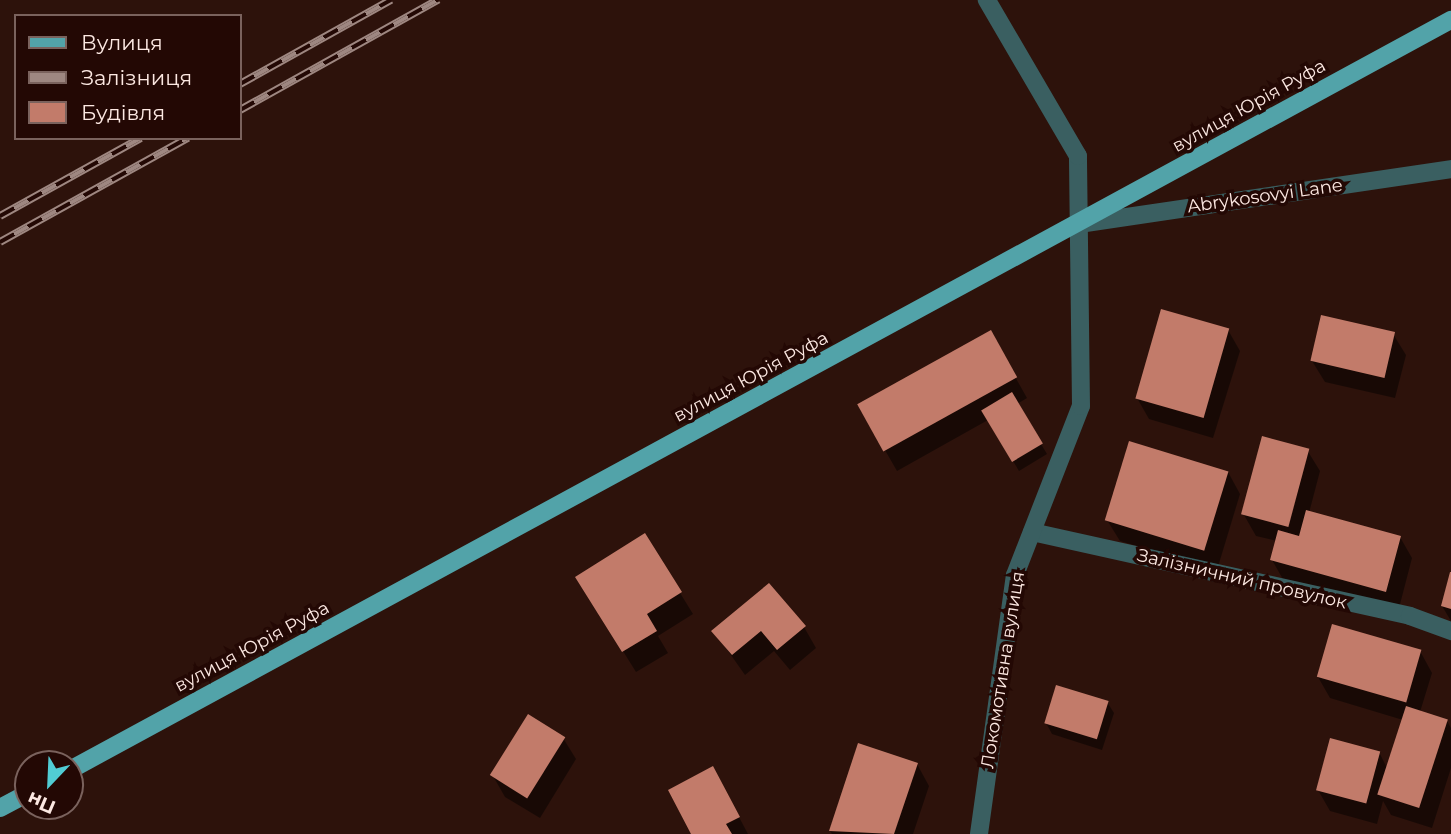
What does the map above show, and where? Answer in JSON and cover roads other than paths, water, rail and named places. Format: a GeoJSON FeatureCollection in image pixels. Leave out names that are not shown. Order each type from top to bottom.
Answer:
{"type":"FeatureCollection","features":[{"type":"Feature","properties":{"kind":"main road","name":"вулиця Юрія Руфа"},"geometry":{"type":"LineString","coordinates":[[84,762],[1451,20]]}},
{"type":"Feature","properties":{"kind":"street","name":"Локомотивна вулиця"},"geometry":{"type":"LineString","coordinates":[[979,834],[1015,575],[1080,406],[1077,156],[987,0]]}},
{"type":"Feature","properties":{"kind":"street","name":"Abrykosovyi Lane"},"geometry":{"type":"LineString","coordinates":[[1079,224],[1451,169]]}},
{"type":"Feature","properties":{"kind":"street","name":"Залізничний провулок"},"geometry":{"type":"LineString","coordinates":[[1032,532],[1410,617],[1451,631]]}},
{"type":"Feature","properties":{"kind":"railway"},"geometry":{"type":"LineString","coordinates":[[242,83],[391,0]]}},
{"type":"Feature","properties":{"kind":"railway"},"geometry":{"type":"LineString","coordinates":[[242,109],[438,0]]}},
{"type":"Feature","properties":{"kind":"railway"},"geometry":{"type":"LineString","coordinates":[[0,216],[137,140]]}},
{"type":"Feature","properties":{"kind":"railway"},"geometry":{"type":"LineString","coordinates":[[0,242],[184,140]]}}]}
